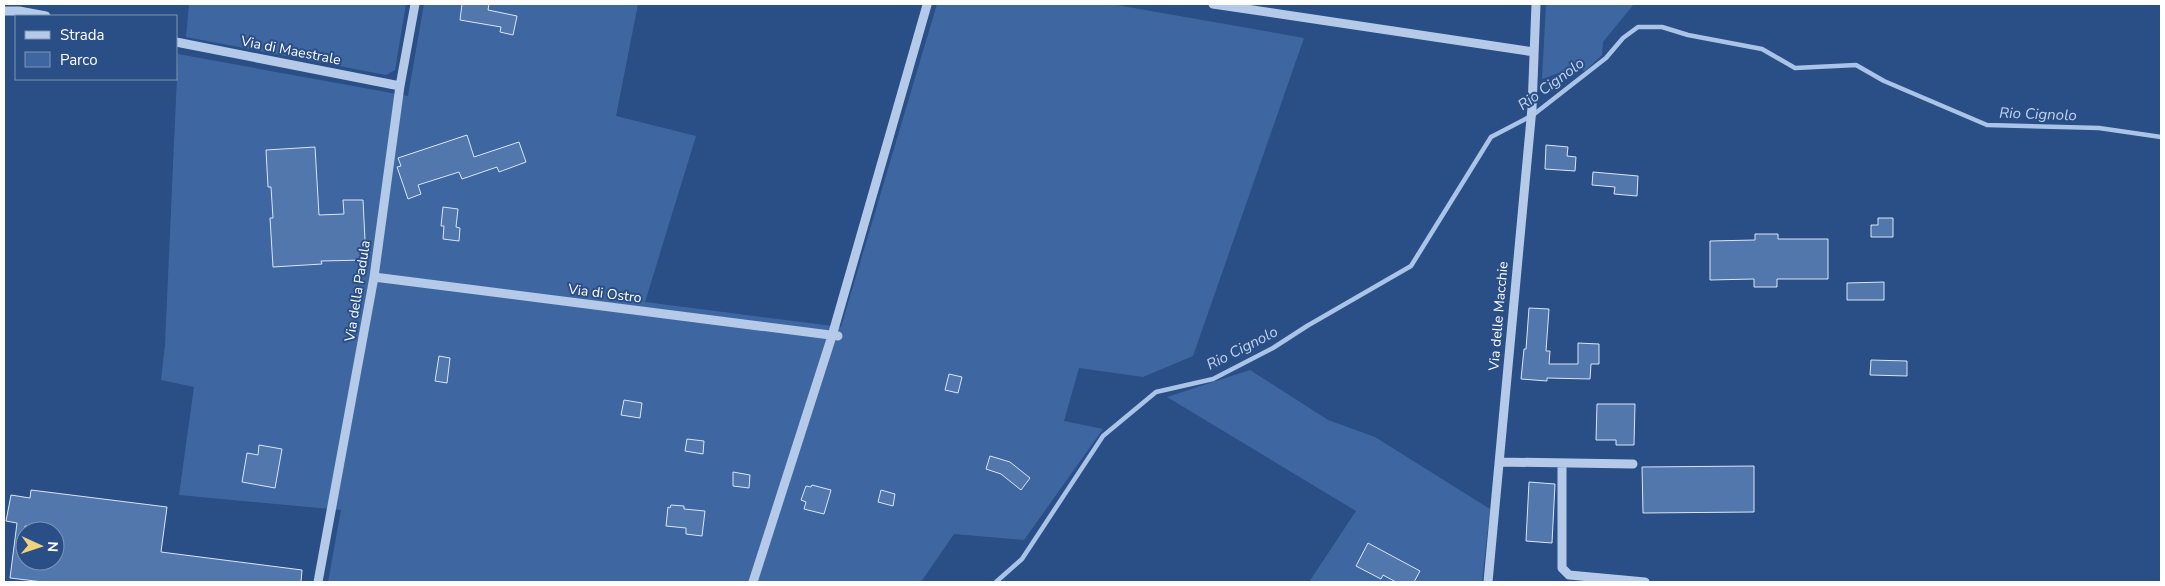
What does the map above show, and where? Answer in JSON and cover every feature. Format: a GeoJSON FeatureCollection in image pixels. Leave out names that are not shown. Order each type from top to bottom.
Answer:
{"type":"FeatureCollection","features":[{"type":"Feature","properties":{"kind":"street","name":"Via della Padula"},"geometry":{"type":"LineString","coordinates":[[318,582],[374,277],[400,86],[415,4]]}},
{"type":"Feature","properties":{"kind":"street"},"geometry":{"type":"LineString","coordinates":[[1213,4],[1534,52]]}},
{"type":"Feature","properties":{"kind":"street","name":"Via delle Macchie"},"geometry":{"type":"LineString","coordinates":[[1488,582],[1532,108],[1536,4]]}},
{"type":"Feature","properties":{"kind":"street"},"geometry":{"type":"LineString","coordinates":[[753,582],[835,336],[927,5]]}},
{"type":"Feature","properties":{"kind":"street"},"geometry":{"type":"LineString","coordinates":[[4,11],[19,11],[41,15]]}},
{"type":"Feature","properties":{"kind":"street","name":"Via di Maestrale"},"geometry":{"type":"LineString","coordinates":[[178,42],[400,86]]}},
{"type":"Feature","properties":{"kind":"street","name":"Via di Ostro"},"geometry":{"type":"LineString","coordinates":[[374,277],[835,336]]}},
{"type":"Feature","properties":{"kind":"street"},"geometry":{"type":"LineString","coordinates":[[1499,462],[1633,464]]}},
{"type":"Feature","properties":{"kind":"street"},"geometry":{"type":"LineString","coordinates":[[1562,464],[1562,568],[1569,575],[1645,582]]}},
{"type":"Feature","properties":{"kind":"green space"},"geometry":{"type":"Polygon","coordinates":[[[189,4],[406,4],[395,70],[386,75],[186,37],[189,4]]]}},
{"type":"Feature","properties":{"kind":"green space"},"geometry":{"type":"Polygon","coordinates":[[[424,4],[638,4],[616,116],[696,136],[645,302],[841,327],[937,4],[1111,4],[1304,38],[1193,356],[1143,377],[1079,368],[1064,421],[1103,429],[1024,540],[954,534],[921,582],[328,582],[341,510],[179,495],[194,387],[161,380],[165,344],[178,54],[408,96],[424,4]]]}},
{"type":"Feature","properties":{"kind":"green space"},"geometry":{"type":"Polygon","coordinates":[[[1546,4],[1634,4],[1603,42],[1602,55],[1585,71],[1573,68],[1542,79],[1546,4]]]}},
{"type":"Feature","properties":{"kind":"green space"},"geometry":{"type":"Polygon","coordinates":[[[1250,370],[1328,420],[1375,437],[1490,509],[1482,582],[1309,582],[1356,511],[1167,397],[1250,370]]]}},
{"type":"Feature","properties":{"kind":"building"},"geometry":{"type":"Polygon","coordinates":[[[462,4],[489,4],[488,10],[517,16],[513,35],[500,32],[501,27],[460,20],[462,4]]]}},
{"type":"Feature","properties":{"kind":"building"},"geometry":{"type":"Polygon","coordinates":[[[467,135],[474,157],[519,142],[526,162],[499,172],[497,167],[462,179],[459,172],[418,185],[421,194],[408,199],[397,167],[401,166],[398,158],[467,135]]]}},
{"type":"Feature","properties":{"kind":"building"},"geometry":{"type":"Polygon","coordinates":[[[1546,145],[1568,147],[1567,156],[1576,157],[1575,171],[1545,169],[1546,145]]]}},
{"type":"Feature","properties":{"kind":"building"},"geometry":{"type":"Polygon","coordinates":[[[315,147],[319,215],[344,214],[343,200],[363,200],[366,260],[321,261],[322,264],[273,267],[270,218],[273,218],[271,187],[268,187],[266,150],[315,147]]]}},
{"type":"Feature","properties":{"kind":"building"},"geometry":{"type":"Polygon","coordinates":[[[1593,172],[1638,176],[1637,196],[1614,194],[1615,187],[1592,185],[1593,172]]]}},
{"type":"Feature","properties":{"kind":"building"},"geometry":{"type":"Polygon","coordinates":[[[443,207],[458,209],[456,227],[460,228],[459,241],[443,239],[444,226],[441,226],[443,207]]]}},
{"type":"Feature","properties":{"kind":"building"},"geometry":{"type":"Polygon","coordinates":[[[1878,218],[1893,218],[1893,237],[1871,237],[1871,225],[1878,225],[1878,218]]]}},
{"type":"Feature","properties":{"kind":"building"},"geometry":{"type":"Polygon","coordinates":[[[1755,234],[1778,234],[1778,239],[1828,239],[1828,279],[1777,279],[1777,287],[1754,287],[1754,279],[1710,280],[1710,241],[1755,240],[1755,234]]]}},
{"type":"Feature","properties":{"kind":"building"},"geometry":{"type":"Polygon","coordinates":[[[1884,282],[1884,300],[1847,300],[1847,283],[1884,282]]]}},
{"type":"Feature","properties":{"kind":"building"},"geometry":{"type":"Polygon","coordinates":[[[1529,308],[1549,309],[1546,351],[1550,351],[1549,364],[1578,364],[1578,343],[1599,344],[1599,364],[1591,364],[1590,379],[1547,378],[1547,381],[1521,379],[1524,349],[1526,349],[1529,308]]]}},
{"type":"Feature","properties":{"kind":"building"},"geometry":{"type":"Polygon","coordinates":[[[439,356],[450,358],[447,383],[435,381],[439,356]]]}},
{"type":"Feature","properties":{"kind":"building"},"geometry":{"type":"Polygon","coordinates":[[[1871,360],[1907,361],[1907,376],[1870,375],[1871,360]]]}},
{"type":"Feature","properties":{"kind":"building"},"geometry":{"type":"Polygon","coordinates":[[[949,374],[962,377],[958,393],[945,390],[949,374]]]}},
{"type":"Feature","properties":{"kind":"building"},"geometry":{"type":"Polygon","coordinates":[[[624,400],[642,403],[640,418],[621,415],[624,400]]]}},
{"type":"Feature","properties":{"kind":"building"},"geometry":{"type":"Polygon","coordinates":[[[1597,404],[1635,404],[1634,445],[1616,445],[1616,440],[1596,440],[1597,404]]]}},
{"type":"Feature","properties":{"kind":"building"},"geometry":{"type":"Polygon","coordinates":[[[687,439],[704,441],[703,454],[685,451],[687,439]]]}},
{"type":"Feature","properties":{"kind":"building"},"geometry":{"type":"Polygon","coordinates":[[[259,445],[282,449],[275,488],[242,482],[247,453],[258,455],[259,445]]]}},
{"type":"Feature","properties":{"kind":"building"},"geometry":{"type":"Polygon","coordinates":[[[990,456],[1010,462],[1030,478],[1021,490],[1001,474],[986,469],[990,456]]]}},
{"type":"Feature","properties":{"kind":"building"},"geometry":{"type":"Polygon","coordinates":[[[1754,466],[1754,512],[1643,513],[1642,467],[1754,466]]]}},
{"type":"Feature","properties":{"kind":"building"},"geometry":{"type":"Polygon","coordinates":[[[733,472],[750,475],[749,488],[733,486],[733,472]]]}},
{"type":"Feature","properties":{"kind":"building"},"geometry":{"type":"Polygon","coordinates":[[[1529,482],[1555,484],[1552,543],[1526,541],[1529,482]]]}},
{"type":"Feature","properties":{"kind":"building"},"geometry":{"type":"Polygon","coordinates":[[[812,485],[831,490],[824,514],[804,509],[806,502],[801,500],[806,486],[811,487],[812,485]]]}},
{"type":"Feature","properties":{"kind":"building"},"geometry":{"type":"Polygon","coordinates":[[[31,490],[167,507],[161,552],[302,570],[301,582],[43,582],[10,578],[15,539],[15,571],[65,571],[65,521],[15,521],[15,523],[6,521],[11,495],[30,498],[31,490]]]}},
{"type":"Feature","properties":{"kind":"building"},"geometry":{"type":"Polygon","coordinates":[[[881,490],[895,494],[893,506],[878,502],[881,490]]]}},
{"type":"Feature","properties":{"kind":"building"},"geometry":{"type":"Polygon","coordinates":[[[671,505],[684,506],[684,509],[705,511],[702,536],[686,534],[686,528],[666,526],[668,507],[670,508],[671,505]]]}},
{"type":"Feature","properties":{"kind":"building"},"geometry":{"type":"Polygon","coordinates":[[[1368,543],[1420,571],[1414,582],[1396,582],[1383,575],[1381,579],[1356,566],[1368,543]]]}},
{"type":"Feature","properties":{"kind":"waterway","name":"Rio Cignolo"},"geometry":{"type":"LineString","coordinates":[[996,582],[1022,559],[1103,436],[1156,392],[1213,379],[1273,348],[1307,326],[1411,266],[1491,137],[1533,115],[1606,58],[1623,38],[1638,27],[1662,27],[1688,35],[1762,49],[1795,68],[1856,65],[1884,81],[1987,125],[2099,128],[2161,137]]}}]}
